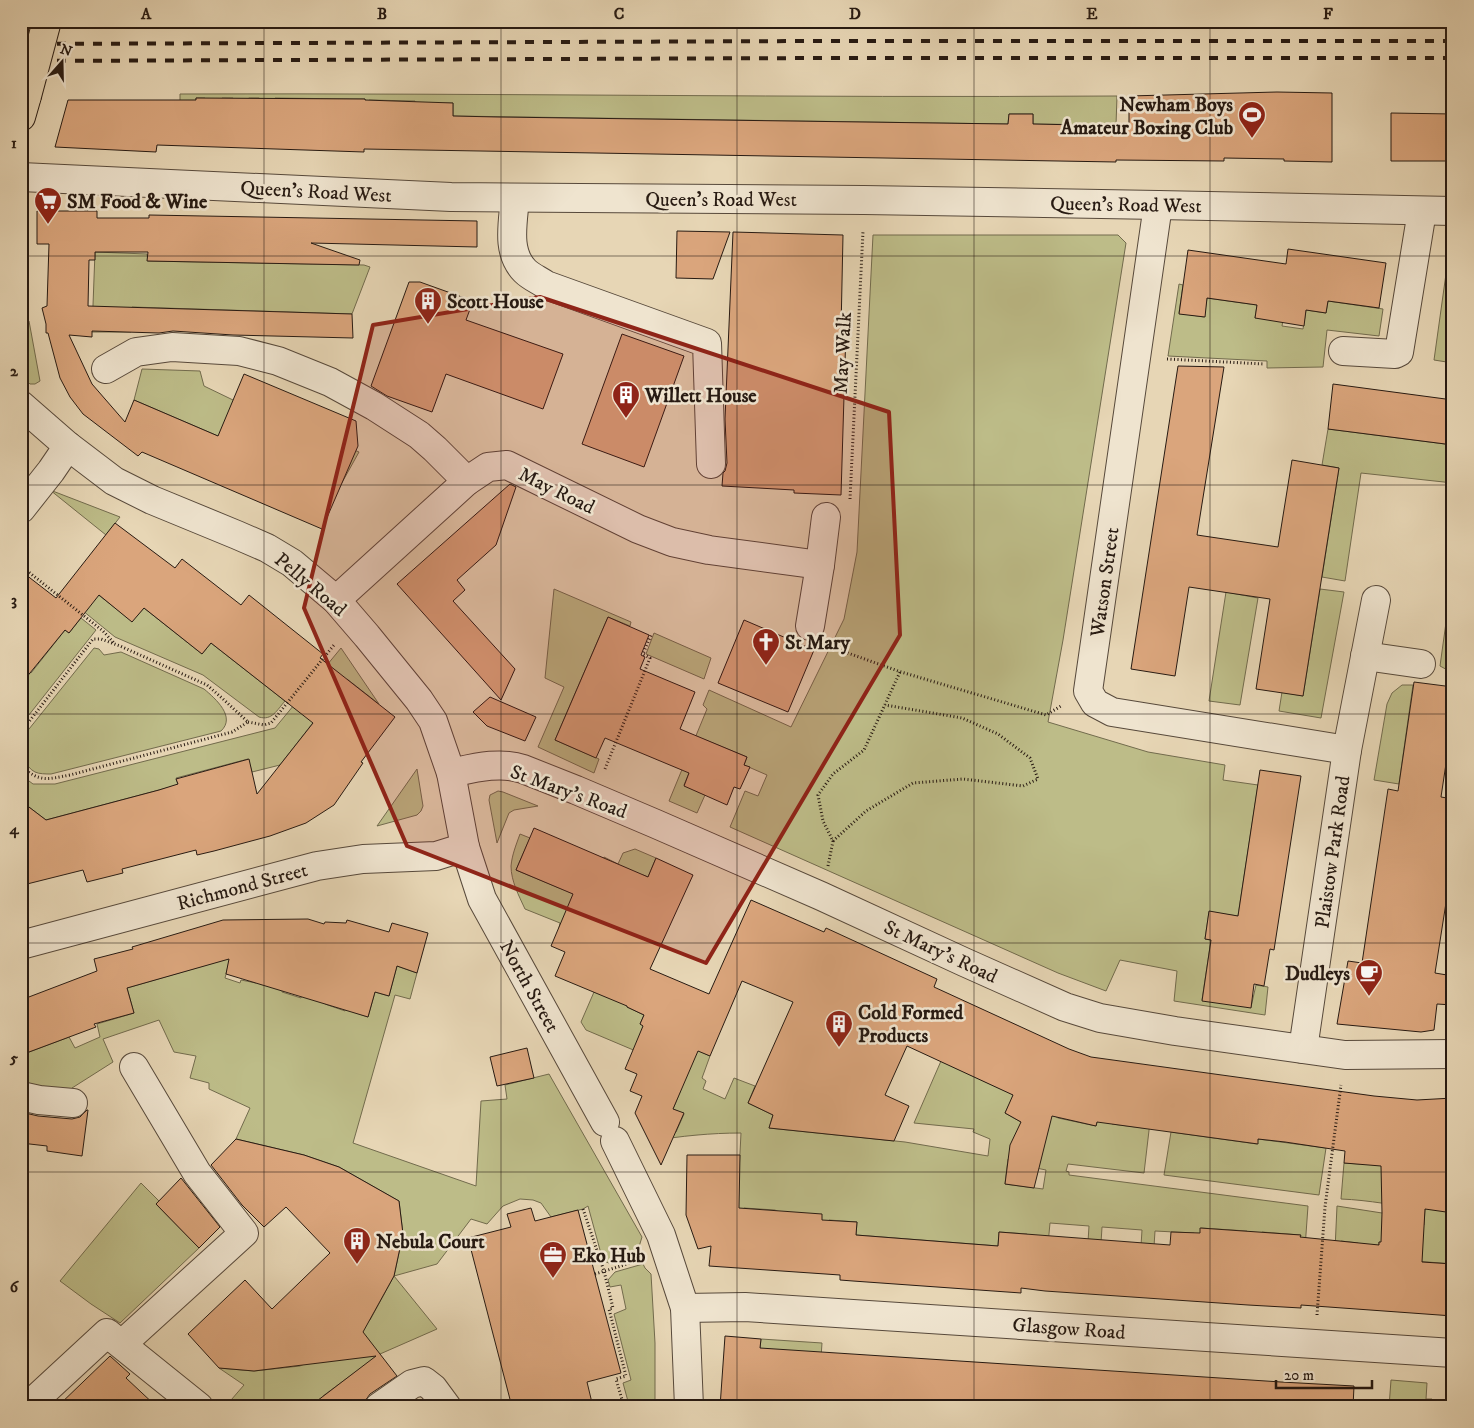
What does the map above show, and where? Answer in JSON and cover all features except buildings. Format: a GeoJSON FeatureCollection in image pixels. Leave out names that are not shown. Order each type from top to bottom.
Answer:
{"type":"FeatureCollection","features":[{"type":"Feature","properties":{"kind":"main road"},"geometry":{"type":"LineString","coordinates":[[24,107],[47,21]]}},
{"type":"Feature","properties":{"kind":"street","name":"Queen's Road West"},"geometry":{"type":"LineString","coordinates":[[21,177],[451,197],[864,200],[1453,211]]}},
{"type":"Feature","properties":{"kind":"street"},"geometry":{"type":"LineString","coordinates":[[516,198],[511,239],[516,259],[526,272],[546,285],[708,344],[711,464]]}},
{"type":"Feature","properties":{"kind":"street","name":"Watson Street"},"geometry":{"type":"LineString","coordinates":[[1088,691],[1158,205]]}},
{"type":"Feature","properties":{"kind":"street"},"geometry":{"type":"LineString","coordinates":[[1343,351],[1395,354],[1399,352],[1422,211]]}},
{"type":"Feature","properties":{"kind":"street"},"geometry":{"type":"LineString","coordinates":[[106,369],[136,352],[172,347],[238,351],[278,361],[330,382],[401,423],[435,449],[467,481]]}},
{"type":"Feature","properties":{"kind":"street","name":"Pelly Road"},"geometry":{"type":"LineString","coordinates":[[21,404],[68,446],[114,481],[152,500],[267,548],[292,563],[336,600],[419,700],[433,721],[451,773],[465,847]]}},
{"type":"Feature","properties":{"kind":"street"},"geometry":{"type":"LineString","coordinates":[[21,509],[68,446]]}},
{"type":"Feature","properties":{"kind":"street","name":"May Road"},"geometry":{"type":"LineString","coordinates":[[336,600],[467,481],[488,467],[507,465],[638,529],[672,542],[709,550],[820,565]]}},
{"type":"Feature","properties":{"kind":"street"},"geometry":{"type":"LineString","coordinates":[[810,626],[820,565],[838,512]]}},
{"type":"Feature","properties":{"kind":"street","name":"Plaistow Park Road"},"geometry":{"type":"LineString","coordinates":[[1303,1050],[1347,750],[1376,600]]}},
{"type":"Feature","properties":{"kind":"street"},"geometry":{"type":"LineString","coordinates":[[1365,656],[1421,664]]}},
{"type":"Feature","properties":{"kind":"street"},"geometry":{"type":"LineString","coordinates":[[1088,691],[1096,703],[1112,712],[1347,750]]}},
{"type":"Feature","properties":{"kind":"street","name":"St Mary's Road"},"geometry":{"type":"LineString","coordinates":[[451,773],[485,766],[516,767],[593,797],[821,896],[1074,1010],[1100,1018],[1166,1030],[1346,1055],[1453,1054]]}},
{"type":"Feature","properties":{"kind":"street","name":"Richmond Street"},"geometry":{"type":"LineString","coordinates":[[21,945],[317,866],[363,858],[436,856],[465,847]]}},
{"type":"Feature","properties":{"kind":"street","name":"North Street"},"geometry":{"type":"LineString","coordinates":[[465,847],[482,899],[610,1131],[661,1235],[685,1308],[689,1407]]}},
{"type":"Feature","properties":{"kind":"street"},"geometry":{"type":"LineString","coordinates":[[28,1407],[244,1233],[197,1173],[134,1067]]}},
{"type":"Feature","properties":{"kind":"street"},"geometry":{"type":"LineString","coordinates":[[21,1096],[39,1100],[73,1103]]}},
{"type":"Feature","properties":{"kind":"street","name":"Glasgow Road"},"geometry":{"type":"LineString","coordinates":[[685,1308],[754,1308],[1453,1353]]}},
{"type":"Feature","properties":{"kind":"street"},"geometry":{"type":"LineString","coordinates":[[115,1338],[199,1407]]}},
{"type":"Feature","properties":{"kind":"street"},"geometry":{"type":"LineString","coordinates":[[379,1407],[412,1384],[424,1381],[433,1388],[447,1407]]}},
{"type":"Feature","properties":{"kind":"path","name":"May Walk"},"geometry":{"type":"LineString","coordinates":[[838,512],[864,200]]}},
{"type":"Feature","properties":{"kind":"path"},"geometry":{"type":"LineString","coordinates":[[1136,358],[1264,364]]}},
{"type":"Feature","properties":{"kind":"path"},"geometry":{"type":"LineString","coordinates":[[21,566],[103,631],[116,644]]}},
{"type":"Feature","properties":{"kind":"path"},"geometry":{"type":"LineString","coordinates":[[21,732],[93,639],[102,639],[116,644],[207,685],[248,722],[264,725],[271,724],[354,620]]}},
{"type":"Feature","properties":{"kind":"path"},"geometry":{"type":"LineString","coordinates":[[810,626],[805,635],[818,642],[900,672],[1046,715],[1088,691]]}},
{"type":"Feature","properties":{"kind":"path"},"geometry":{"type":"LineString","coordinates":[[593,797],[650,658],[643,654],[651,635]]}},
{"type":"Feature","properties":{"kind":"path"},"geometry":{"type":"LineString","coordinates":[[833,841],[823,822],[818,795],[833,774],[864,750],[900,672]]}},
{"type":"Feature","properties":{"kind":"path"},"geometry":{"type":"LineString","coordinates":[[821,896],[833,841],[866,810],[913,783],[963,779],[1022,786],[1038,779],[1030,758],[998,734],[962,718],[885,705]]}},
{"type":"Feature","properties":{"kind":"path"},"geometry":{"type":"LineString","coordinates":[[21,766],[36,778],[45,780],[232,732],[248,722]]}},
{"type":"Feature","properties":{"kind":"path"},"geometry":{"type":"LineString","coordinates":[[1314,1343],[1325,1207],[1346,1055]]}},
{"type":"Feature","properties":{"kind":"path"},"geometry":{"type":"LineString","coordinates":[[583,1208],[604,1271],[613,1308],[609,1309],[626,1376],[616,1379],[623,1403],[611,1407]]}},
{"type":"Feature","properties":{"kind":"path"},"geometry":{"type":"LineString","coordinates":[[595,1274],[667,1252]]}},
{"type":"Feature","properties":{"kind":"highlighted area"},"geometry":{"type":"Polygon","coordinates":[[[540,297],[889,412],[900,635],[706,963],[407,846],[304,608],[373,325],[540,297]]]}},
{"type":"Feature","properties":{"kind":"shaded area"},"geometry":{"type":"Polygon","coordinates":[[[180,94],[1117,96],[1116,125],[1033,124],[1033,114],[1009,114],[1008,124],[453,116],[453,103],[430,103],[414,115],[415,101],[369,100],[365,113],[365,99],[275,98],[275,112],[259,98],[249,98],[233,110],[233,98],[222,98],[222,110],[205,109],[205,98],[196,98],[196,109],[180,108],[180,94]]]}},
{"type":"Feature","properties":{"kind":"shaded area"},"geometry":{"type":"Polygon","coordinates":[[[873,235],[1118,235],[1126,243],[1063,640],[1048,722],[1148,752],[1225,765],[1223,780],[1258,785],[1238,916],[1209,912],[1205,939],[1211,940],[1202,1000],[1251,1007],[1256,985],[1268,987],[1265,1015],[1174,1001],[1177,971],[1120,960],[1106,991],[1058,973],[730,827],[745,791],[758,796],[767,775],[744,765],[747,757],[703,739],[684,785],[705,795],[697,813],[669,801],[707,709],[703,705],[709,690],[791,727],[844,619],[857,552],[873,235]]]}},
{"type":"Feature","properties":{"kind":"shaded area"},"geometry":{"type":"Polygon","coordinates":[[[1451,238],[1453,238],[1453,322],[1449,353],[1453,354],[1453,363],[1434,360],[1451,238]]]}},
{"type":"Feature","properties":{"kind":"shaded area"},"geometry":{"type":"Polygon","coordinates":[[[95,252],[147,254],[148,261],[364,265],[370,267],[352,314],[132,307],[131,332],[92,332],[95,252]]]}},
{"type":"Feature","properties":{"kind":"shaded area"},"geometry":{"type":"Polygon","coordinates":[[[1179,284],[1183,285],[1179,313],[1204,317],[1207,298],[1257,305],[1255,318],[1285,309],[1282,326],[1303,329],[1306,310],[1326,313],[1328,301],[1383,309],[1379,336],[1327,330],[1323,367],[1267,368],[1267,361],[1168,356],[1179,284]]]}},
{"type":"Feature","properties":{"kind":"shaded area"},"geometry":{"type":"Polygon","coordinates":[[[24,318],[29,321],[40,381],[35,384],[30,384],[21,376],[21,322],[24,318]]]}},
{"type":"Feature","properties":{"kind":"shaded area"},"geometry":{"type":"Polygon","coordinates":[[[142,369],[200,371],[204,386],[233,400],[359,452],[339,488],[134,400],[142,369]]]}},
{"type":"Feature","properties":{"kind":"shaded area"},"geometry":{"type":"Polygon","coordinates":[[[1328,429],[1453,445],[1453,483],[1361,473],[1345,581],[1322,577],[1339,468],[1322,465],[1328,429]]]}},
{"type":"Feature","properties":{"kind":"shaded area"},"geometry":{"type":"Polygon","coordinates":[[[50,490],[120,517],[106,535],[50,490]]]}},
{"type":"Feature","properties":{"kind":"shaded area"},"geometry":{"type":"Polygon","coordinates":[[[74,576],[132,621],[144,608],[202,654],[211,643],[285,701],[271,716],[259,717],[203,675],[115,637],[61,593],[74,576]]]}},
{"type":"Feature","properties":{"kind":"shaded area"},"geometry":{"type":"Polygon","coordinates":[[[1453,579],[1453,673],[1440,666],[1453,579]]]}},
{"type":"Feature","properties":{"kind":"shaded area"},"geometry":{"type":"Polygon","coordinates":[[[554,589],[631,622],[630,626],[608,617],[555,740],[599,759],[594,773],[538,747],[564,687],[545,678],[554,589]]]}},
{"type":"Feature","properties":{"kind":"shaded area"},"geometry":{"type":"Polygon","coordinates":[[[1320,589],[1344,592],[1321,718],[1279,711],[1282,692],[1303,696],[1320,589]]]}},
{"type":"Feature","properties":{"kind":"shaded area"},"geometry":{"type":"Polygon","coordinates":[[[1226,592],[1258,598],[1240,705],[1209,701],[1226,592]]]}},
{"type":"Feature","properties":{"kind":"shaded area"},"geometry":{"type":"Polygon","coordinates":[[[81,618],[96,630],[21,725],[21,666],[31,673],[65,630],[69,633],[81,618]]]}},
{"type":"Feature","properties":{"kind":"shaded area"},"geometry":{"type":"Polygon","coordinates":[[[654,633],[711,658],[704,679],[646,654],[654,633]]]}},
{"type":"Feature","properties":{"kind":"shaded area"},"geometry":{"type":"Polygon","coordinates":[[[94,648],[99,649],[104,655],[121,652],[204,689],[223,709],[226,720],[225,726],[221,731],[51,774],[41,774],[31,770],[23,753],[21,739],[94,648]]]}},
{"type":"Feature","properties":{"kind":"shaded area"},"geometry":{"type":"Polygon","coordinates":[[[341,648],[379,704],[347,679],[280,765],[252,772],[248,759],[176,778],[178,785],[46,820],[21,801],[21,775],[33,784],[55,784],[275,728],[341,648]]]}},
{"type":"Feature","properties":{"kind":"shaded area"},"geometry":{"type":"Polygon","coordinates":[[[1402,685],[1413,685],[1399,784],[1374,780],[1387,704],[1392,693],[1402,685]]]}},
{"type":"Feature","properties":{"kind":"shaded area"},"geometry":{"type":"Polygon","coordinates":[[[417,769],[423,806],[421,811],[417,815],[377,826],[417,769]]]}},
{"type":"Feature","properties":{"kind":"shaded area"},"geometry":{"type":"Polygon","coordinates":[[[498,791],[538,806],[514,810],[509,813],[497,843],[489,800],[490,795],[498,791]]]}},
{"type":"Feature","properties":{"kind":"shaded area"},"geometry":{"type":"Polygon","coordinates":[[[520,834],[530,838],[516,870],[586,899],[604,857],[618,864],[623,853],[635,849],[656,858],[648,877],[643,875],[644,966],[627,1007],[644,1015],[640,1024],[710,1056],[702,1078],[706,1081],[703,1089],[725,1099],[734,1078],[755,1086],[748,1103],[773,1115],[769,1128],[905,1142],[988,1156],[990,1139],[973,1132],[974,1129],[914,1123],[941,1061],[1014,1095],[1005,1113],[1021,1122],[1052,1114],[1058,1118],[1096,1126],[1103,1098],[1114,1099],[1112,1124],[1144,1128],[1152,1105],[1144,1173],[1068,1164],[1066,1171],[1069,1172],[1069,1175],[1308,1206],[1305,1248],[1300,1248],[1300,1235],[1262,1232],[1259,1270],[1247,1231],[1201,1228],[1198,1266],[1194,1233],[1155,1231],[1153,1262],[1140,1262],[1142,1230],[1102,1227],[1100,1259],[1087,1258],[1089,1226],[1050,1223],[1047,1255],[1027,1234],[999,1232],[998,1246],[856,1235],[857,1222],[829,1220],[828,1238],[775,1210],[744,1208],[743,1232],[737,1212],[741,1133],[696,1135],[651,1141],[645,1119],[676,1132],[684,1114],[673,1109],[680,1092],[676,1068],[586,1030],[581,1022],[594,992],[559,928],[560,923],[525,909],[512,877],[512,858],[520,834]],[[1008,1159],[1005,1184],[1043,1189],[1046,1170],[1008,1159]]]}},
{"type":"Feature","properties":{"kind":"shaded area"},"geometry":{"type":"Polygon","coordinates":[[[230,958],[225,978],[240,983],[241,980],[256,983],[263,961],[284,983],[282,992],[301,998],[306,981],[325,1004],[345,1011],[353,985],[351,1011],[368,1017],[375,992],[389,996],[397,966],[417,973],[410,999],[395,995],[353,1143],[476,1186],[481,1101],[507,1099],[505,1085],[549,1074],[642,1237],[638,1250],[640,1256],[612,1264],[603,1261],[588,1206],[551,1217],[541,1203],[520,1199],[503,1206],[487,1224],[471,1219],[437,1264],[394,1276],[403,1234],[399,1201],[339,1167],[304,1155],[236,1139],[250,1108],[209,1089],[209,1083],[190,1078],[196,1056],[174,1052],[159,1020],[103,1039],[113,1062],[68,1092],[21,1088],[21,1055],[69,1037],[75,1048],[100,1037],[97,1024],[134,1013],[127,988],[230,958]]]}},
{"type":"Feature","properties":{"kind":"shaded area"},"geometry":{"type":"Polygon","coordinates":[[[1171,1132],[1257,1144],[1258,1139],[1326,1148],[1319,1195],[1164,1175],[1171,1132]]]}},
{"type":"Feature","properties":{"kind":"shaded area"},"geometry":{"type":"Polygon","coordinates":[[[1362,1149],[1446,1212],[1453,1213],[1453,1264],[1415,1261],[1379,1242],[1377,1274],[1357,1257],[1358,1243],[1341,1241],[1334,1271],[1337,1206],[1382,1213],[1424,1225],[1425,1209],[1341,1199],[1344,1163],[1360,1164],[1362,1149]]]}},
{"type":"Feature","properties":{"kind":"shaded area"},"geometry":{"type":"Polygon","coordinates":[[[141,1183],[159,1201],[156,1204],[199,1248],[120,1323],[60,1281],[141,1183]]]}},
{"type":"Feature","properties":{"kind":"shaded area"},"geometry":{"type":"Polygon","coordinates":[[[643,1264],[651,1274],[655,1343],[655,1407],[625,1407],[629,1405],[623,1383],[631,1380],[614,1314],[626,1309],[621,1285],[610,1287],[608,1280],[615,1272],[643,1264]]]}},
{"type":"Feature","properties":{"kind":"shaded area"},"geometry":{"type":"Polygon","coordinates":[[[394,1276],[437,1329],[380,1354],[323,1396],[328,1403],[292,1407],[225,1407],[244,1385],[219,1368],[254,1371],[300,1366],[339,1347],[370,1320],[394,1276]]]}},
{"type":"Feature","properties":{"kind":"shaded area"},"geometry":{"type":"Polygon","coordinates":[[[761,1339],[822,1343],[818,1401],[760,1348],[761,1339]]]}},
{"type":"Feature","properties":{"kind":"shaded area"},"geometry":{"type":"Polygon","coordinates":[[[1391,1380],[1427,1383],[1426,1399],[1432,1399],[1431,1407],[1389,1407],[1391,1380]]]}},
{"type":"Feature","properties":{"kind":"railway"},"geometry":{"type":"LineString","coordinates":[[21,23],[73,21]]}},
{"type":"Feature","properties":{"kind":"railway"},"geometry":{"type":"LineString","coordinates":[[21,44],[1453,41]]}},
{"type":"Feature","properties":{"kind":"railway"},"geometry":{"type":"LineString","coordinates":[[21,61],[1453,58]]}},
{"type":"Feature","properties":{"kind":"place","name":"Newham Boys Amateur Boxing Club"},"geometry":{"type":"Point","coordinates":[1252,139]}},
{"type":"Feature","properties":{"kind":"place","name":"SM Food & Wine"},"geometry":{"type":"Point","coordinates":[48,225]}},
{"type":"Feature","properties":{"kind":"place","name":"Scott House"},"geometry":{"type":"Point","coordinates":[428,325]}},
{"type":"Feature","properties":{"kind":"place","name":"Willett House"},"geometry":{"type":"Point","coordinates":[626,419]}},
{"type":"Feature","properties":{"kind":"place","name":"St Mary"},"geometry":{"type":"Point","coordinates":[766,666]}},
{"type":"Feature","properties":{"kind":"place","name":"Dudleys"},"geometry":{"type":"Point","coordinates":[1369,997]}},
{"type":"Feature","properties":{"kind":"place","name":"Cold Formed Products"},"geometry":{"type":"Point","coordinates":[839,1048]}},
{"type":"Feature","properties":{"kind":"place","name":"Nebula Court"},"geometry":{"type":"Point","coordinates":[357,1265]}},
{"type":"Feature","properties":{"kind":"place","name":"Eko Hub"},"geometry":{"type":"Point","coordinates":[553,1279]}}]}
